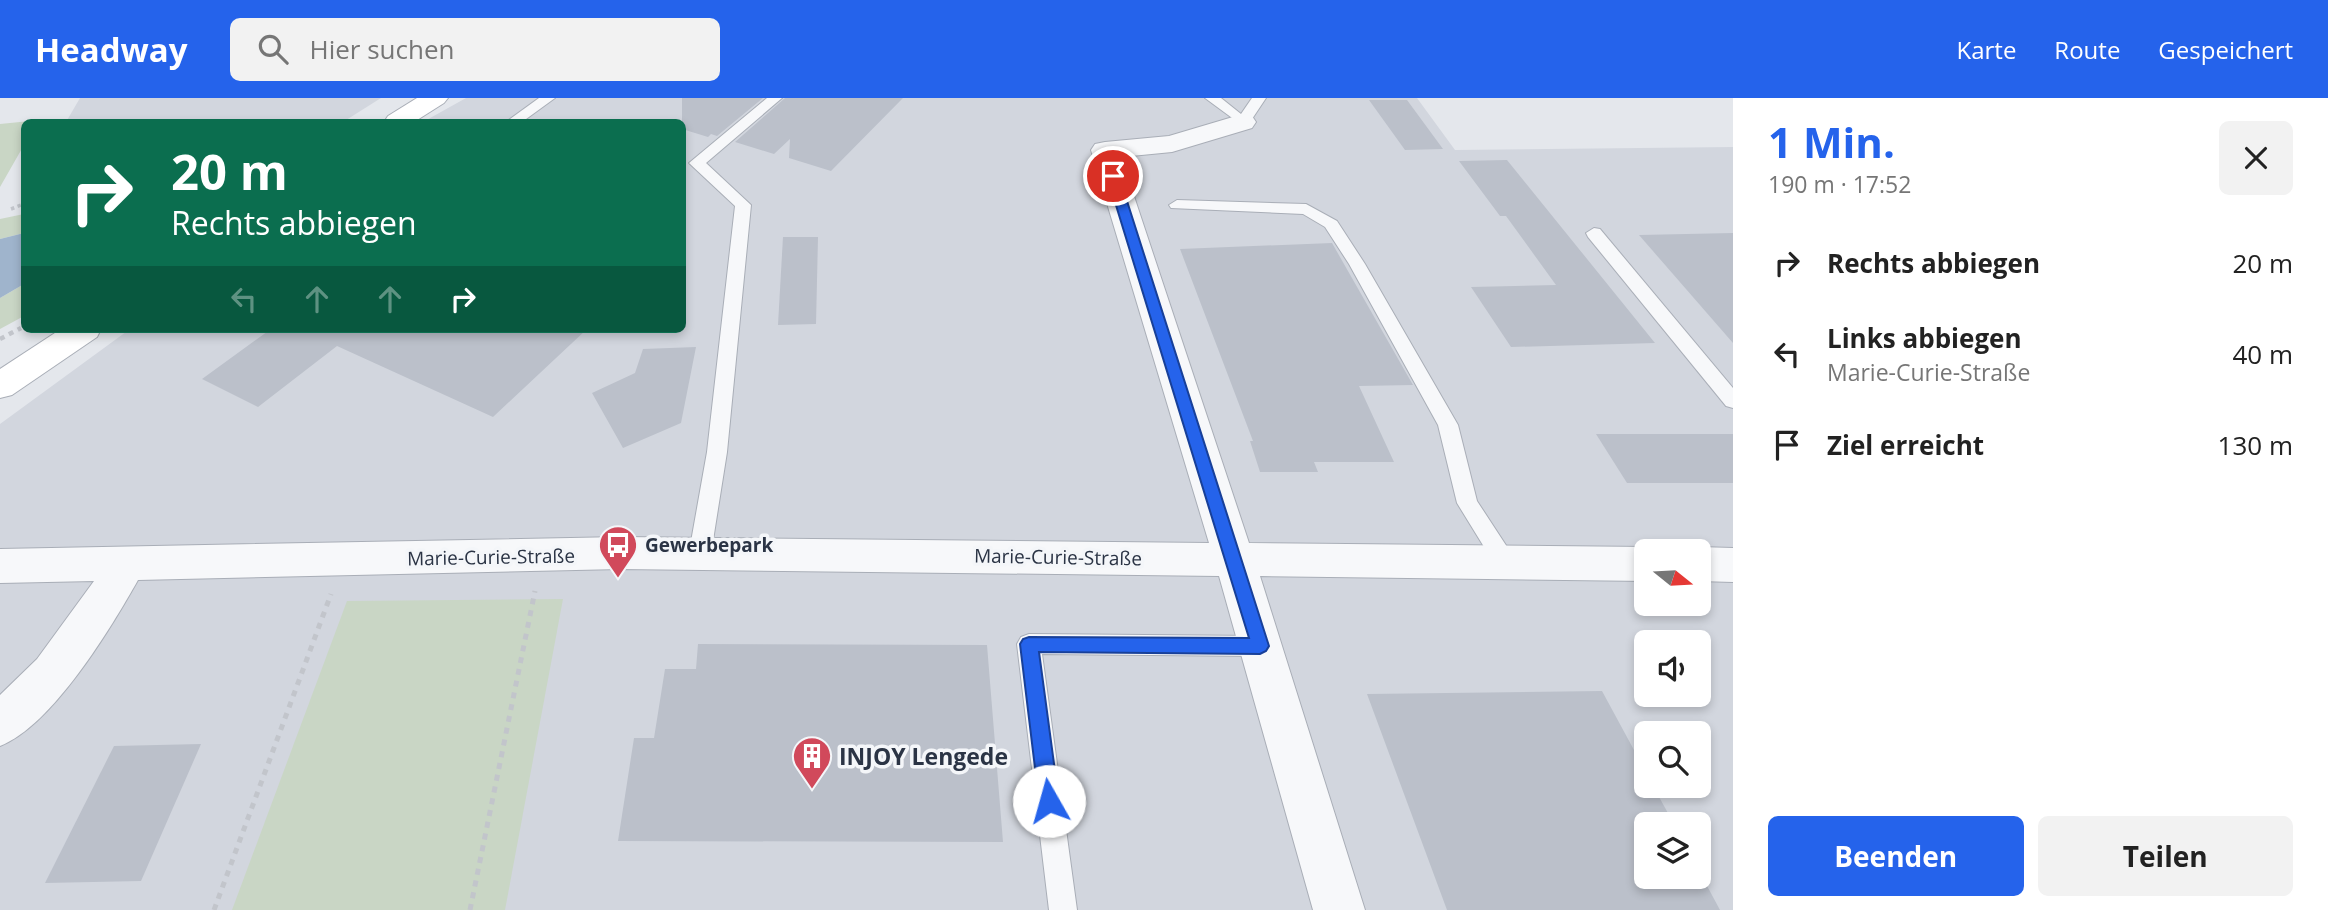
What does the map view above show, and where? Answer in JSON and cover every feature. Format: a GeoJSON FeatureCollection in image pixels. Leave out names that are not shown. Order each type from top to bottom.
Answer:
{"type":"FeatureCollection","features":[{"type":"Feature","properties":{"kind":"main road"},"geometry":{"type":"LineString","coordinates":[[402,119],[435,98]]}},
{"type":"Feature","properties":{"kind":"main road"},"geometry":{"type":"LineString","coordinates":[[0,386],[79,333]]}},
{"type":"Feature","properties":{"kind":"main road"},"geometry":{"type":"LineString","coordinates":[[0,369],[52,351]]}},
{"type":"Feature","properties":{"kind":"street"},"geometry":{"type":"LineString","coordinates":[[1251,110],[1172,144],[1105,150],[1234,559],[1339,910]]}},
{"type":"Feature","properties":{"kind":"street","name":"Marie-Curie-Straße"},"geometry":{"type":"LineString","coordinates":[[0,566],[700,553],[1634,564]]}},
{"type":"Feature","properties":{"kind":"street"},"geometry":{"type":"LineString","coordinates":[[1712,564],[1733,565]]}},
{"type":"Feature","properties":{"kind":"street"},"geometry":{"type":"LineString","coordinates":[[0,725],[53,673],[99,611],[125,565]]}},
{"type":"Feature","properties":{"kind":"lane"},"geometry":{"type":"LineString","coordinates":[[517,119],[548,98]]}},
{"type":"Feature","properties":{"kind":"lane"},"geometry":{"type":"LineString","coordinates":[[700,553],[717,452],[743,205],[697,163],[775,98]]}},
{"type":"Feature","properties":{"kind":"lane"},"geometry":{"type":"LineString","coordinates":[[1212,98],[1251,110]]}},
{"type":"Feature","properties":{"kind":"lane"},"geometry":{"type":"LineString","coordinates":[[1177,205],[1306,209],[1331,224],[1357,264],[1448,425],[1467,503],[1505,562]]}},
{"type":"Feature","properties":{"kind":"lane"},"geometry":{"type":"LineString","coordinates":[[1594,233],[1733,401]]}},
{"type":"Feature","properties":{"kind":"lane"},"geometry":{"type":"LineString","coordinates":[[1063,910],[1029,644],[1260,646]]}},
{"type":"Feature","properties":{"kind":"path"},"geometry":{"type":"LineString","coordinates":[[11,209],[21,205]]}},
{"type":"Feature","properties":{"kind":"path"},"geometry":{"type":"LineString","coordinates":[[0,339],[21,328]]}},
{"type":"Feature","properties":{"kind":"path"},"geometry":{"type":"LineString","coordinates":[[470,910],[542,556]]}},
{"type":"Feature","properties":{"kind":"path"},"geometry":{"type":"LineString","coordinates":[[214,910],[343,561]]}},
{"type":"Feature","properties":{"kind":"shaded area"},"geometry":{"type":"Polygon","coordinates":[[[80,98],[381,98],[348,119],[68,119],[80,98]]]}},
{"type":"Feature","properties":{"kind":"shaded area"},"geometry":{"type":"Polygon","coordinates":[[[466,98],[1417,98],[1455,150],[1733,147],[1733,910],[0,910],[0,424],[125,333],[686,333],[686,119],[428,119],[466,98]]]}},
{"type":"Feature","properties":{"kind":"green space"},"geometry":{"type":"Polygon","coordinates":[[[21,122],[21,150],[0,187],[0,124],[21,122]]]}},
{"type":"Feature","properties":{"kind":"green space"},"geometry":{"type":"Polygon","coordinates":[[[21,215],[21,234],[0,239],[0,219],[21,215]]]}},
{"type":"Feature","properties":{"kind":"green space"},"geometry":{"type":"Polygon","coordinates":[[[21,286],[21,318],[0,329],[0,298],[21,286]]]}},
{"type":"Feature","properties":{"kind":"green space"},"geometry":{"type":"Polygon","coordinates":[[[563,599],[505,910],[232,910],[347,601],[563,599]]]}},
{"type":"Feature","properties":{"kind":"water"},"geometry":{"type":"Polygon","coordinates":[[[21,234],[21,286],[0,298],[0,239],[21,234]]]}},
{"type":"Feature","properties":{"kind":"building"},"geometry":{"type":"Polygon","coordinates":[[[682,98],[763,98],[717,136],[711,134],[708,137],[686,130],[686,119],[682,119],[682,98]]]}},
{"type":"Feature","properties":{"kind":"building"},"geometry":{"type":"Polygon","coordinates":[[[785,98],[903,98],[831,171],[789,158],[790,139],[774,154],[735,142],[785,98]]]}},
{"type":"Feature","properties":{"kind":"building"},"geometry":{"type":"Polygon","coordinates":[[[1369,100],[1407,100],[1443,149],[1405,150],[1369,100]]]}},
{"type":"Feature","properties":{"kind":"building"},"geometry":{"type":"Polygon","coordinates":[[[1507,160],[1655,343],[1511,347],[1471,287],[1556,285],[1506,216],[1500,216],[1459,161],[1507,160]]]}},
{"type":"Feature","properties":{"kind":"building"},"geometry":{"type":"Polygon","coordinates":[[[1733,233],[1733,343],[1639,235],[1733,233]]]}},
{"type":"Feature","properties":{"kind":"building"},"geometry":{"type":"Polygon","coordinates":[[[783,237],[818,237],[816,324],[778,325],[783,237]]]}},
{"type":"Feature","properties":{"kind":"building"},"geometry":{"type":"Polygon","coordinates":[[[1332,243],[1413,385],[1359,386],[1394,462],[1314,462],[1318,472],[1260,472],[1250,441],[1253,441],[1180,249],[1332,243]]]}},
{"type":"Feature","properties":{"kind":"building"},"geometry":{"type":"Polygon","coordinates":[[[265,333],[583,333],[493,417],[337,346],[258,407],[202,379],[265,333]]]}},
{"type":"Feature","properties":{"kind":"building"},"geometry":{"type":"Polygon","coordinates":[[[696,347],[681,423],[623,448],[592,393],[635,373],[643,349],[696,347]]]}},
{"type":"Feature","properties":{"kind":"building"},"geometry":{"type":"Polygon","coordinates":[[[1596,434],[1733,434],[1733,483],[1627,483],[1596,434]]]}},
{"type":"Feature","properties":{"kind":"building","name":"INJOY Lengede"},"geometry":{"type":"Polygon","coordinates":[[[698,644],[987,645],[1003,842],[618,841],[634,738],[654,738],[665,669],[696,669],[698,644]]]}},
{"type":"Feature","properties":{"kind":"building"},"geometry":{"type":"Polygon","coordinates":[[[1602,691],[1634,750],[1634,798],[1660,798],[1667,812],[1634,812],[1634,889],[1709,889],[1720,910],[1447,910],[1367,694],[1602,691]]]}},
{"type":"Feature","properties":{"kind":"building"},"geometry":{"type":"Polygon","coordinates":[[[201,744],[141,881],[45,883],[114,746],[201,744]]]}},
{"type":"Feature","properties":{"kind":"place","name":"Gewerbepark"},"geometry":{"type":"Point","coordinates":[618,579]}},
{"type":"Feature","properties":{"kind":"place","name":"INJOY Lengede"},"geometry":{"type":"Point","coordinates":[812,790]}},
{"type":"Feature","properties":{"kind":"route"},"geometry":{"type":"LineString","coordinates":[[1049,801],[1029,644],[1260,646],[1113,176]]}}]}
